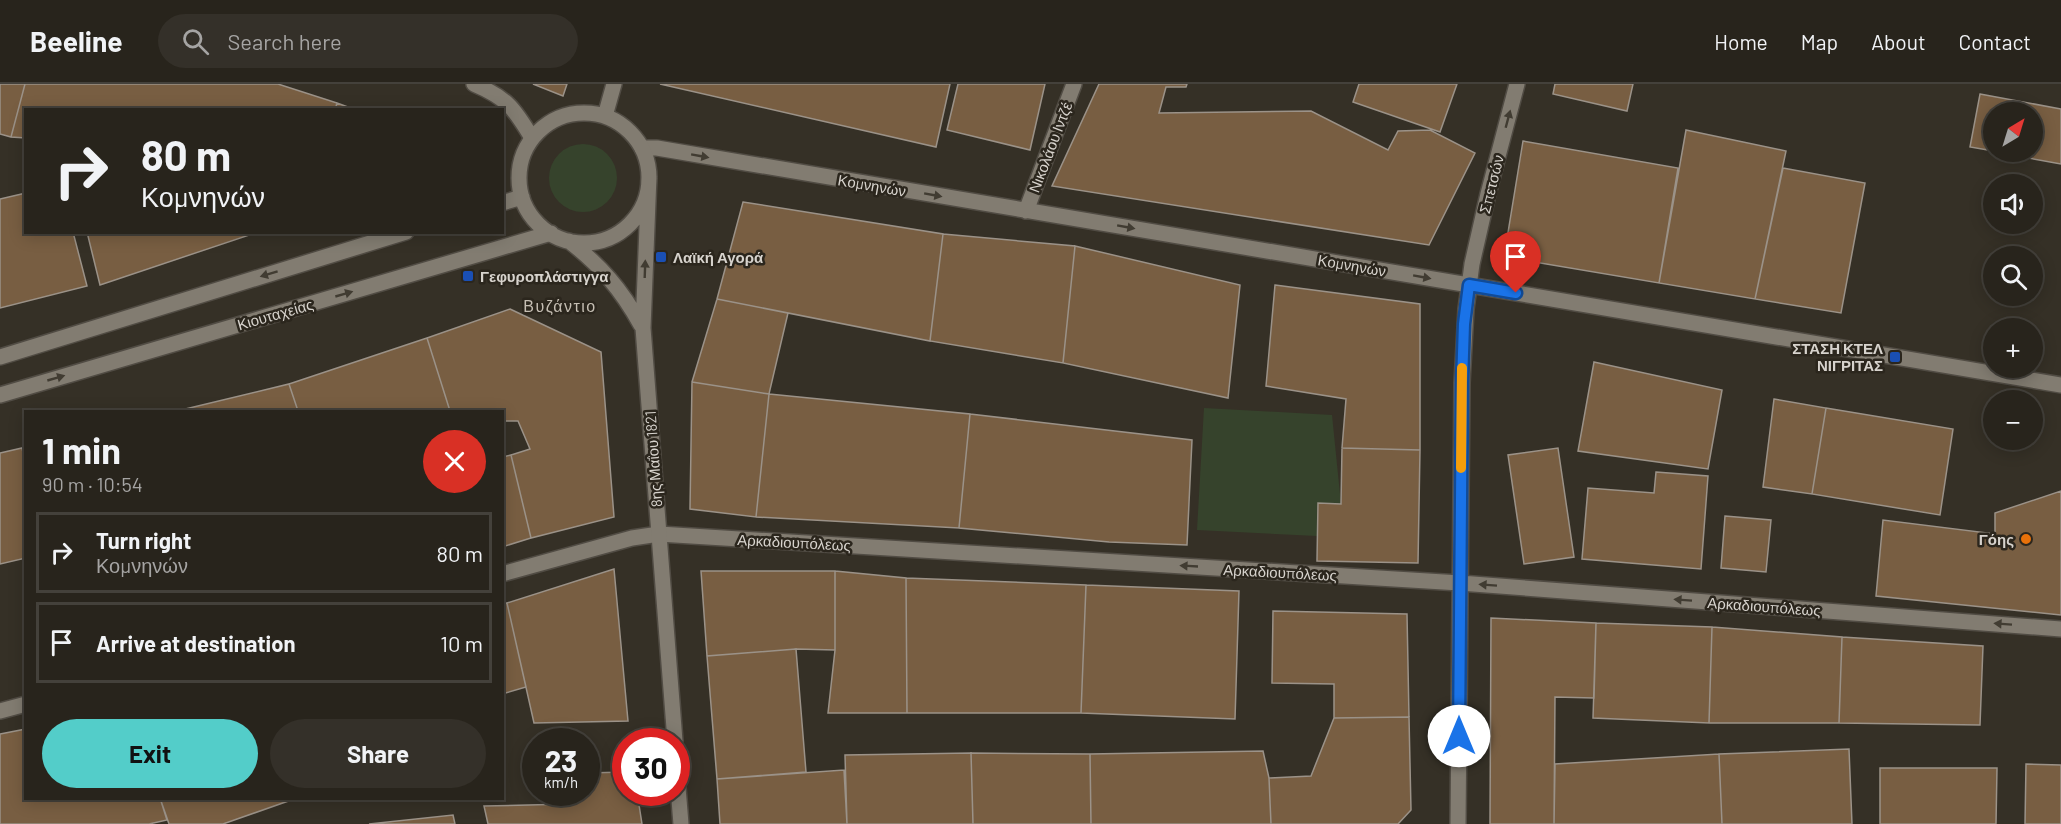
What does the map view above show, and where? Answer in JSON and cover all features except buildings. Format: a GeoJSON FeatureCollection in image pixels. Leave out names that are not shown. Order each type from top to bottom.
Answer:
{"type":"FeatureCollection","features":[{"type":"Feature","properties":{"kind":"street"},"geometry":{"type":"LineString","coordinates":[[474,84],[496,94],[512,106],[532,138]]}},
{"type":"Feature","properties":{"kind":"street"},"geometry":{"type":"LineString","coordinates":[[605,116],[614,84]]}},
{"type":"Feature","properties":{"kind":"street","name":"Νικολάου Ιντζέ"},"geometry":{"type":"LineString","coordinates":[[1026,211],[1074,84]]}},
{"type":"Feature","properties":{"kind":"street","name":"Σπετσών"},"geometry":{"type":"LineString","coordinates":[[1458,824],[1462,351],[1469,285],[1488,194],[1517,84]]}},
{"type":"Feature","properties":{"kind":"street"},"geometry":{"type":"LineString","coordinates":[[568,241],[598,241],[625,228],[643,205],[649,176],[642,148],[622,125],[605,116],[586,113],[566,115],[547,124],[532,138],[523,156],[520,166],[520,186],[522,197],[531,215],[550,233],[568,241],[591,258],[624,294],[643,328]]}},
{"type":"Feature","properties":{"kind":"street","name":"Κομνηνών"},"geometry":{"type":"LineString","coordinates":[[642,148],[657,148],[2061,385]]}},
{"type":"Feature","properties":{"kind":"street","name":"8ης Μαΐου 1821"},"geometry":{"type":"LineString","coordinates":[[649,176],[643,328],[674,728]]}},
{"type":"Feature","properties":{"kind":"street"},"geometry":{"type":"LineString","coordinates":[[504,202],[522,197]]}},
{"type":"Feature","properties":{"kind":"street","name":"Κιουταχείας"},"geometry":{"type":"LineString","coordinates":[[0,395],[550,233]]}},
{"type":"Feature","properties":{"kind":"street"},"geometry":{"type":"LineString","coordinates":[[0,357],[400,234]]}},
{"type":"Feature","properties":{"kind":"street","name":"Αρκαδιουπόλεως"},"geometry":{"type":"LineString","coordinates":[[504,573],[632,538],[659,534],[1460,583],[2061,628]]}},
{"type":"Feature","properties":{"kind":"street"},"geometry":{"type":"LineString","coordinates":[[0,711],[24,705]]}},
{"type":"Feature","properties":{"kind":"street"},"geometry":{"type":"LineString","coordinates":[[680,806],[681,824]]}},
{"type":"Feature","properties":{"kind":"green space"},"geometry":{"type":"Polygon","coordinates":[[[583,144],[596,147],[607,154],[614,165],[617,178],[614,191],[607,202],[596,209],[583,212],[570,209],[559,202],[552,191],[549,178],[552,165],[559,154],[570,147],[583,144]]]}},
{"type":"Feature","properties":{"kind":"green space"},"geometry":{"type":"Polygon","coordinates":[[[1204,408],[1332,415],[1341,504],[1318,503],[1317,536],[1197,530],[1204,408]]]}},
{"type":"Feature","properties":{"kind":"slow traffic"},"geometry":{"type":"LineString","coordinates":[[1461,468],[1462,368]]}},
{"type":"Feature","properties":{"kind":"place","name":"Λαϊκή Αγορά"},"geometry":{"type":"Point","coordinates":[661,257]}},
{"type":"Feature","properties":{"kind":"place","name":"Γεφυροπλάστιγγα"},"geometry":{"type":"Point","coordinates":[468,276]}},
{"type":"Feature","properties":{"kind":"place","name":"ΣΤΑΣΗ ΚΤΕΛ ΝΙΓΡΙΤΑΣ"},"geometry":{"type":"Point","coordinates":[1895,357]}},
{"type":"Feature","properties":{"kind":"place","name":"Γόης"},"geometry":{"type":"Point","coordinates":[2026,539]}},
{"type":"Feature","properties":{"kind":"district","name":"Βυζάντιο"},"geometry":{"type":"Point","coordinates":[560,305]}},
{"type":"Feature","properties":{"kind":"route"},"geometry":{"type":"LineString","coordinates":[[1459,736],[1462,351],[1469,285],[1516,293]]}}]}
